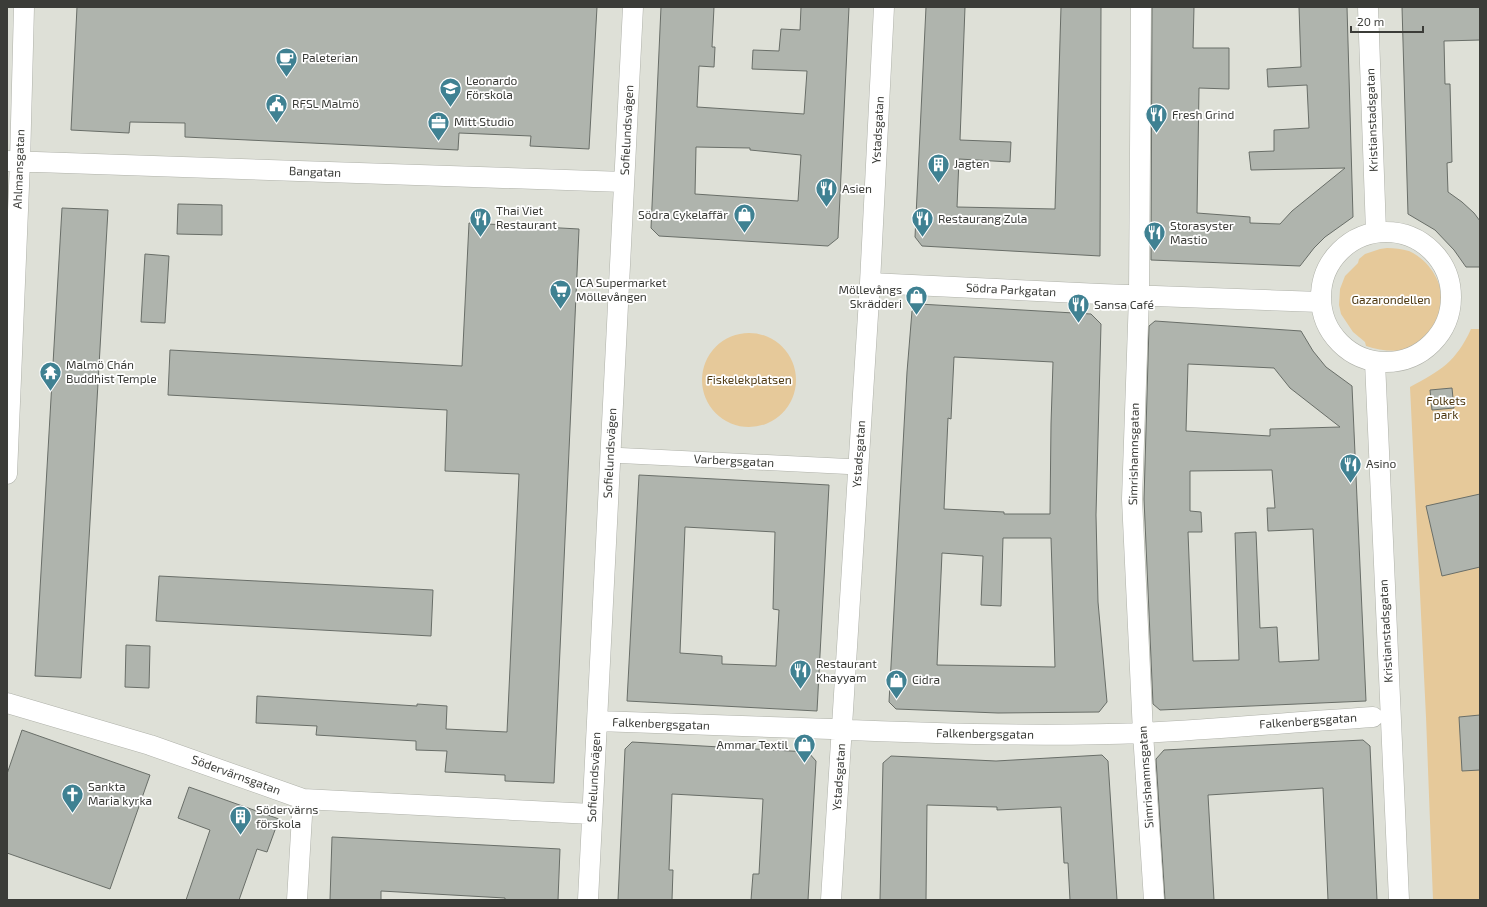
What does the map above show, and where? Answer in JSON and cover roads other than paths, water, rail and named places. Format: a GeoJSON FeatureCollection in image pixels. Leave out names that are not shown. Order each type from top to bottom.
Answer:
{"type":"FeatureCollection","features":[{"type":"Feature","properties":{"kind":"street","name":"Ahlmansgatan"},"geometry":{"type":"LineString","coordinates":[[7,474],[13,161],[24,7]]}},
{"type":"Feature","properties":{"kind":"street","name":"Sofielundsvägen"},"geometry":{"type":"LineString","coordinates":[[588,900],[633,7]]}},
{"type":"Feature","properties":{"kind":"street","name":"Ystadsgatan"},"geometry":{"type":"LineString","coordinates":[[831,900],[870,283],[884,7]]}},
{"type":"Feature","properties":{"kind":"street","name":"Simrishamnsgatan"},"geometry":{"type":"LineString","coordinates":[[1142,7],[1139,296],[1132,499],[1143,733],[1154,900]]}},
{"type":"Feature","properties":{"kind":"street","name":"Kristianstadsgatan"},"geometry":{"type":"LineString","coordinates":[[1368,7],[1376,232]]}},
{"type":"Feature","properties":{"kind":"street","name":"Bangatan"},"geometry":{"type":"LineString","coordinates":[[13,161],[624,182]]}},
{"type":"Feature","properties":{"kind":"street"},"geometry":{"type":"LineString","coordinates":[[1376,232],[1391,232],[1406,235],[1433,251],[1442,264],[1448,278],[1451,294],[1450,308],[1446,322],[1439,335],[1430,346],[1417,355],[1404,360],[1389,363],[1366,360],[1347,351],[1331,334],[1323,317],[1320,302],[1322,282],[1326,269],[1340,249],[1360,237],[1376,232]]}},
{"type":"Feature","properties":{"kind":"street","name":"Södra Parkgatan"},"geometry":{"type":"LineString","coordinates":[[870,283],[1139,296],[1320,302]]}},
{"type":"Feature","properties":{"kind":"street","name":"Kristianstadsgatan"},"geometry":{"type":"LineString","coordinates":[[1375,362],[1399,900]]}},
{"type":"Feature","properties":{"kind":"street","name":"Varbergsgatan"},"geometry":{"type":"LineString","coordinates":[[610,455],[858,467]]}},
{"type":"Feature","properties":{"kind":"street","name":"Södervärnsgatan"},"geometry":{"type":"LineString","coordinates":[[7,703],[150,744],[303,799],[592,814]]}},
{"type":"Feature","properties":{"kind":"street","name":"Falkenbergsgatan"},"geometry":{"type":"LineString","coordinates":[[597,721],[865,732],[1008,735],[1143,733],[1372,717]]}},
{"type":"Feature","properties":{"kind":"street"},"geometry":{"type":"LineString","coordinates":[[297,900],[303,799]]}},
{"type":"Feature","properties":{"kind":"place","name":"Paleterian"},"geometry":{"type":"Point","coordinates":[286,78]}},
{"type":"Feature","properties":{"kind":"place","name":"Leonardo Förskola"},"geometry":{"type":"Point","coordinates":[451,108]}},
{"type":"Feature","properties":{"kind":"place","name":"RFSL Malmö"},"geometry":{"type":"Point","coordinates":[276,124]}},
{"type":"Feature","properties":{"kind":"place","name":"Fresh Grind"},"geometry":{"type":"Point","coordinates":[1157,134]}},
{"type":"Feature","properties":{"kind":"place","name":"Mitt Studio"},"geometry":{"type":"Point","coordinates":[438,142]}},
{"type":"Feature","properties":{"kind":"place","name":"Jagten"},"geometry":{"type":"Point","coordinates":[938,184]}},
{"type":"Feature","properties":{"kind":"place","name":"Asien"},"geometry":{"type":"Point","coordinates":[827,208]}},
{"type":"Feature","properties":{"kind":"place","name":"Södra Cykelaffär"},"geometry":{"type":"Point","coordinates":[744,234]}},
{"type":"Feature","properties":{"kind":"place","name":"Thai Viet Restaurant"},"geometry":{"type":"Point","coordinates":[481,238]}},
{"type":"Feature","properties":{"kind":"place","name":"Restaurang Zula"},"geometry":{"type":"Point","coordinates":[922,238]}},
{"type":"Feature","properties":{"kind":"place","name":"Storasyster Mastio"},"geometry":{"type":"Point","coordinates":[1154,252]}},
{"type":"Feature","properties":{"kind":"place","name":"ICA Supermarket Möllevången"},"geometry":{"type":"Point","coordinates":[561,310]}},
{"type":"Feature","properties":{"kind":"place","name":"Möllevångs Skrädderi"},"geometry":{"type":"Point","coordinates":[917,316]}},
{"type":"Feature","properties":{"kind":"place","name":"Sansa Café"},"geometry":{"type":"Point","coordinates":[1079,324]}},
{"type":"Feature","properties":{"kind":"place","name":"Malmö Chán Buddhist Temple"},"geometry":{"type":"Point","coordinates":[51,392]}},
{"type":"Feature","properties":{"kind":"place","name":"Asino"},"geometry":{"type":"Point","coordinates":[1350,484]}},
{"type":"Feature","properties":{"kind":"place","name":"Restaurant Khayyam"},"geometry":{"type":"Point","coordinates":[801,690]}},
{"type":"Feature","properties":{"kind":"place","name":"Cidra"},"geometry":{"type":"Point","coordinates":[896,700]}},
{"type":"Feature","properties":{"kind":"place","name":"Ammar Textil"},"geometry":{"type":"Point","coordinates":[804,764]}},
{"type":"Feature","properties":{"kind":"place","name":"Sankta Maria kyrka"},"geometry":{"type":"Point","coordinates":[72,814]}},
{"type":"Feature","properties":{"kind":"place","name":"Södervärns förskola"},"geometry":{"type":"Point","coordinates":[240,836]}},
{"type":"Feature","properties":{"kind":"park label","name":"Gazarondellen"},"geometry":{"type":"Point","coordinates":[1391,300]}},
{"type":"Feature","properties":{"kind":"park label","name":"Fiskelekplatsen"},"geometry":{"type":"Point","coordinates":[749,380]}},
{"type":"Feature","properties":{"kind":"park label","name":"Folkets park"},"geometry":{"type":"Point","coordinates":[1446,408]}}]}
